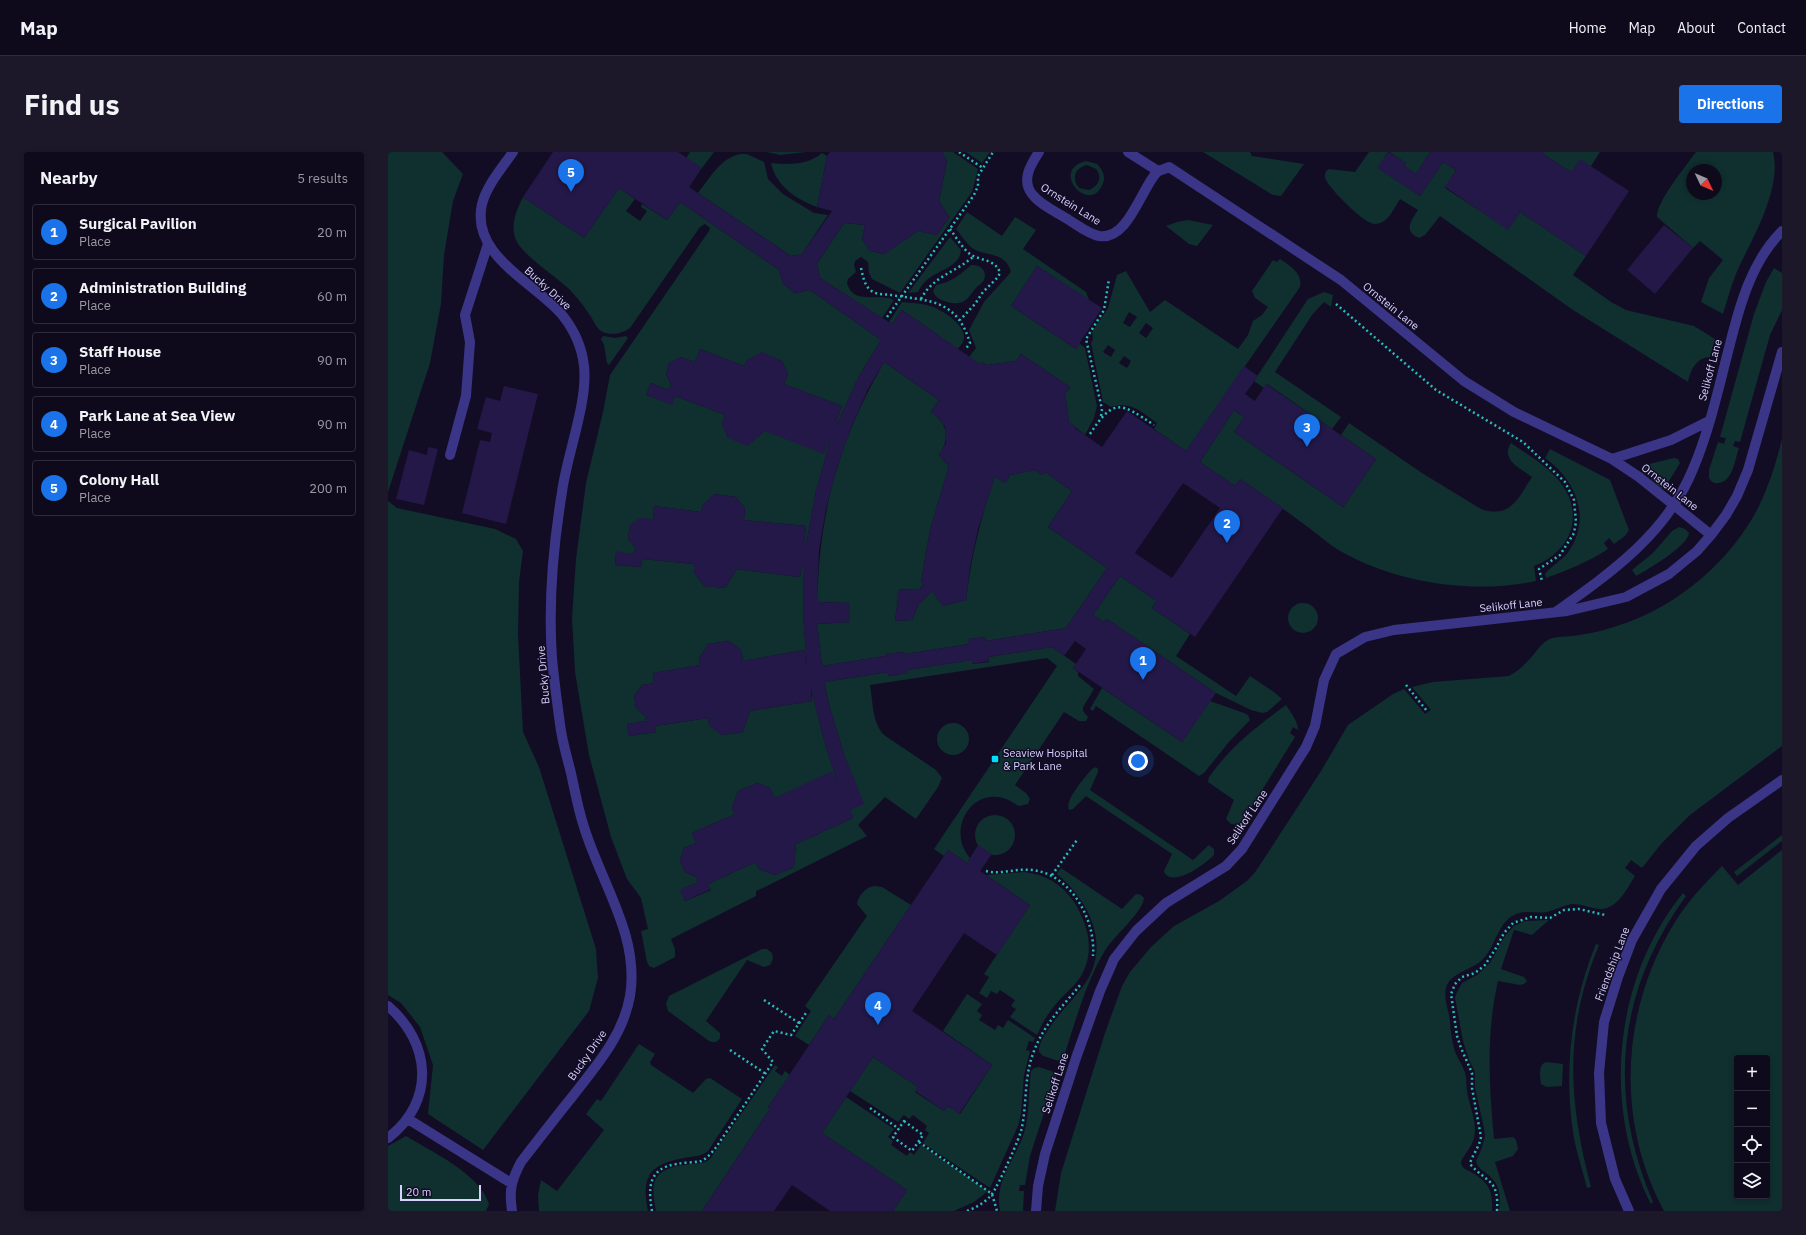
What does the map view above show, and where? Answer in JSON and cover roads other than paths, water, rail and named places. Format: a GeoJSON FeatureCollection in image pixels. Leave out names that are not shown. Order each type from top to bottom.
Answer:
{"type":"FeatureCollection","features":[{"type":"Feature","properties":{"kind":"lane","name":"Bucky Drive"},"geometry":{"type":"LineString","coordinates":[[512,1211],[510,1198],[511,1183],[521,1162],[603,1058],[616,1036],[628,1005],[632,975],[630,956],[622,924],[584,828],[561,729],[552,657],[551,594],[555,535],[564,474],[581,403],[584,382],[584,365],[580,346],[561,313],[504,264],[488,244],[481,223],[482,205],[490,185],[513,152]]}},
{"type":"Feature","properties":{"kind":"lane","name":"Ornstein Lane"},"geometry":{"type":"LineString","coordinates":[[1039,152],[1031,165],[1027,176],[1027,185],[1032,193],[1040,202],[1089,233],[1099,236],[1109,236],[1118,231],[1158,171],[1168,167],[1341,280],[1464,381],[1514,412],[1612,459],[1674,505],[1711,535]]}},
{"type":"Feature","properties":{"kind":"lane","name":"Ornstein Lane"},"geometry":{"type":"LineString","coordinates":[[1128,152],[1158,171]]}},
{"type":"Feature","properties":{"kind":"lane","name":"Selikoff Lane"},"geometry":{"type":"LineString","coordinates":[[1556,612],[1606,576],[1641,545],[1658,527],[1674,505],[1693,469],[1709,421],[1746,289],[1758,263],[1774,239],[1782,231]]}},
{"type":"Feature","properties":{"kind":"lane"},"geometry":{"type":"LineString","coordinates":[[450,455],[466,396],[470,342],[465,315],[488,244]]}},
{"type":"Feature","properties":{"kind":"lane","name":"Selikoff Lane"},"geometry":{"type":"LineString","coordinates":[[1036,1211],[1038,1186],[1045,1154],[1076,1058],[1100,991],[1114,959],[1136,931],[1166,903],[1226,866],[1242,849],[1306,747],[1315,726],[1324,680],[1336,654],[1365,637],[1394,630],[1556,612],[1626,597],[1669,574],[1697,551],[1711,535],[1733,502],[1748,470],[1782,352]]}},
{"type":"Feature","properties":{"kind":"lane","name":"Ornstein Lane"},"geometry":{"type":"LineString","coordinates":[[1612,459],[1641,451],[1671,440],[1709,421]]}},
{"type":"Feature","properties":{"kind":"lane","name":"Friendship Lane"},"geometry":{"type":"LineString","coordinates":[[1629,1211],[1615,1179],[1601,1123],[1599,1073],[1604,1022],[1618,977],[1632,940],[1661,889],[1696,846],[1728,818],[1782,780]]}},
{"type":"Feature","properties":{"kind":"lane"},"geometry":{"type":"LineString","coordinates":[[388,1006],[400,1016],[411,1031],[419,1048],[422,1066],[422,1085],[408,1119],[388,1138]]}},
{"type":"Feature","properties":{"kind":"lane"},"geometry":{"type":"LineString","coordinates":[[408,1119],[511,1183]]}},
{"type":"Feature","properties":{"kind":"place","name":"Colony Hall"},"geometry":{"type":"Point","coordinates":[571,192]}},
{"type":"Feature","properties":{"kind":"place","name":"Staff House"},"geometry":{"type":"Point","coordinates":[1307,447]}},
{"type":"Feature","properties":{"kind":"place","name":"Administration Building"},"geometry":{"type":"Point","coordinates":[1227,543]}},
{"type":"Feature","properties":{"kind":"place","name":"Surgical Pavilion"},"geometry":{"type":"Point","coordinates":[1143,680]}},
{"type":"Feature","properties":{"kind":"place","name":"Seaview Hospital & Park Lane"},"geometry":{"type":"Point","coordinates":[995,759]}},
{"type":"Feature","properties":{"kind":"place","name":"Park Lane at Sea View"},"geometry":{"type":"Point","coordinates":[878,1025]}}]}
